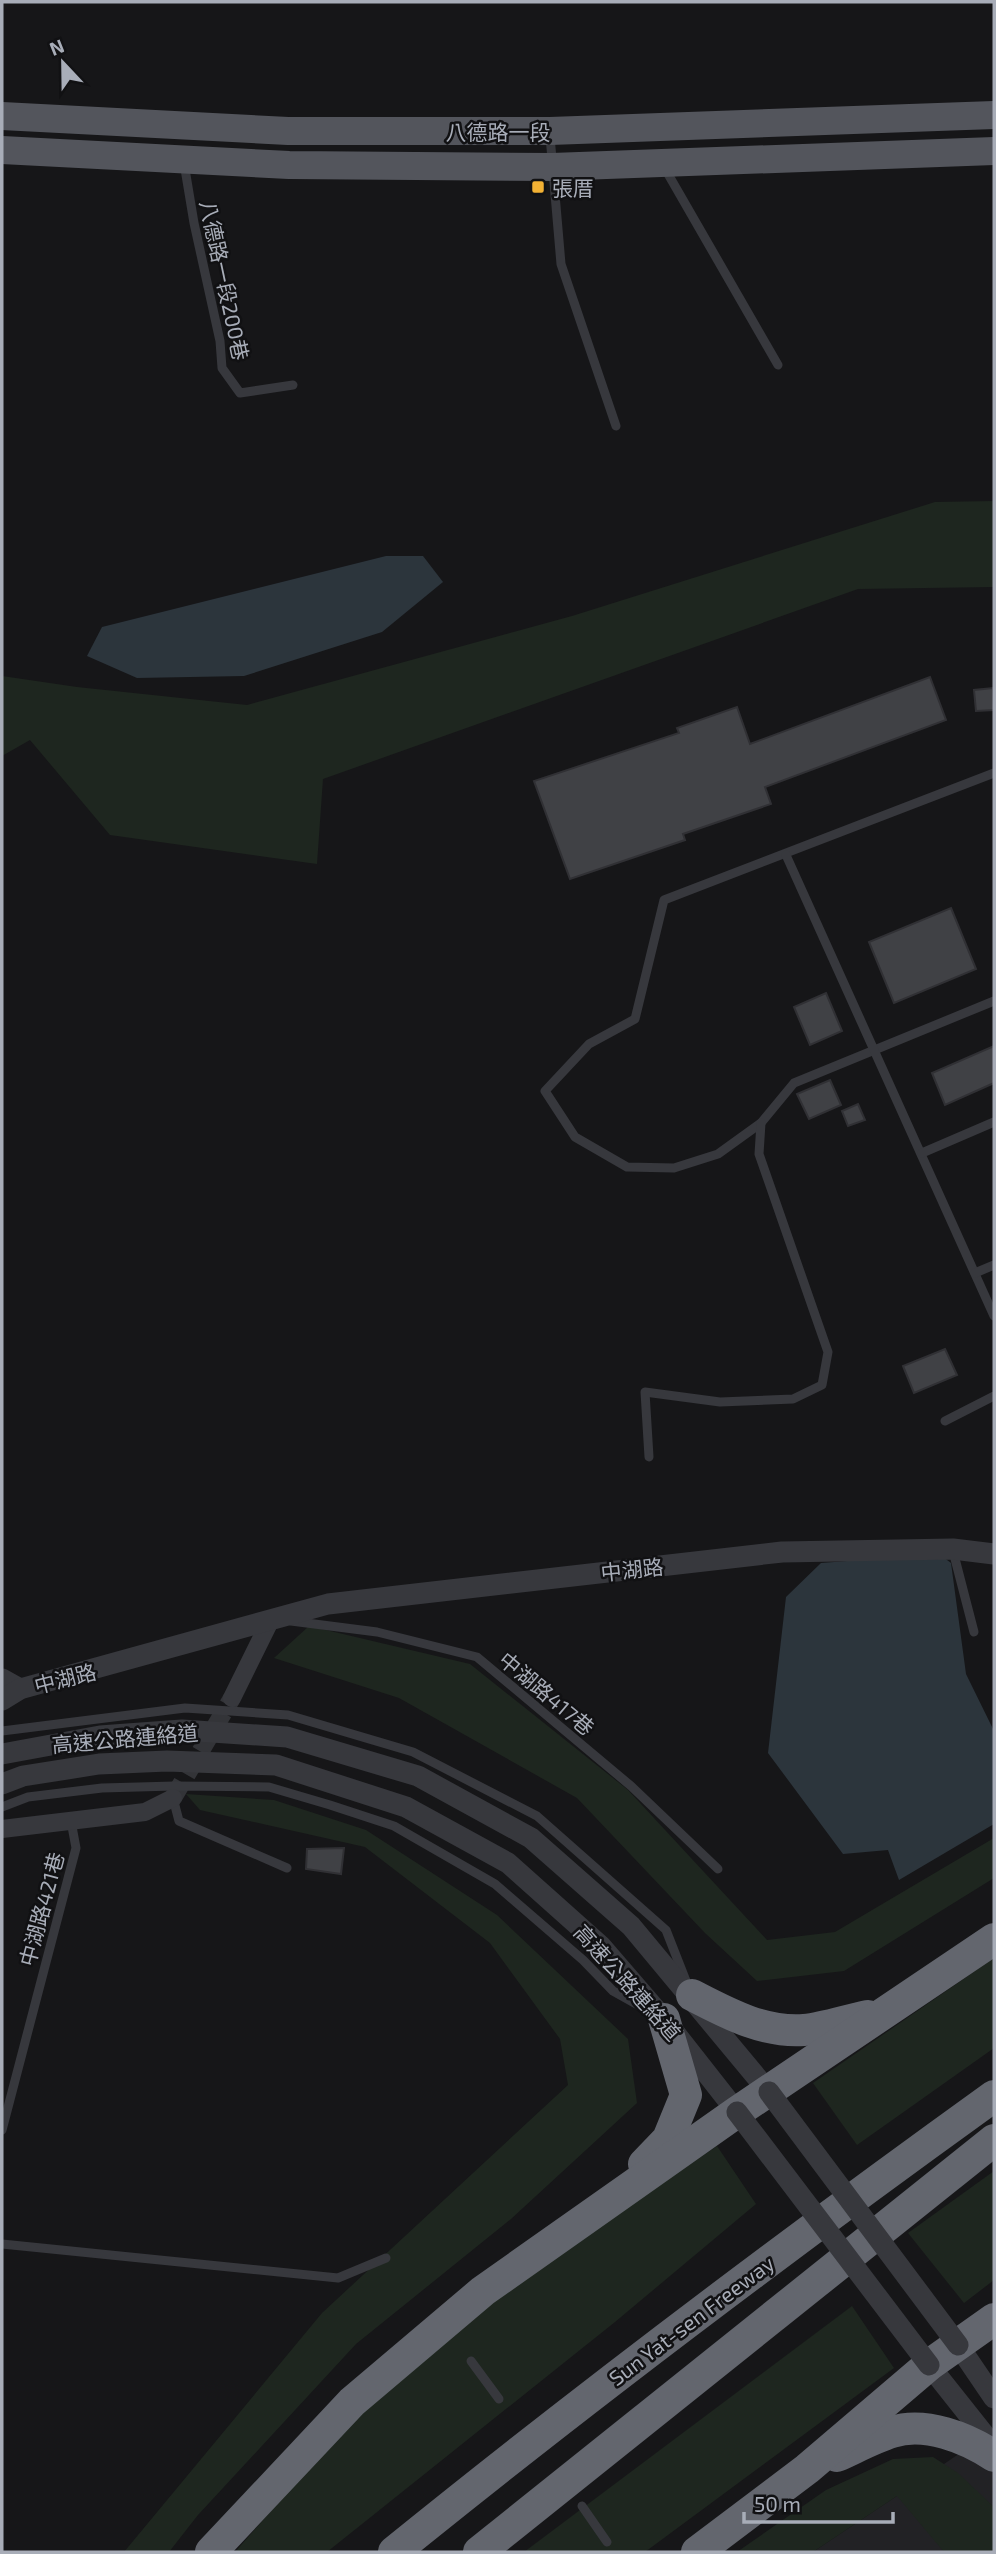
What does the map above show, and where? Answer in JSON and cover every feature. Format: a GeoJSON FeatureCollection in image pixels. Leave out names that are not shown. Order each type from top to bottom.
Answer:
{"type":"FeatureCollection","features":[{"type":"Feature","properties":{"kind":"highway"},"geometry":{"type":"LineString","coordinates":[[211,2552],[352,2402],[484,2291],[737,2112],[994,1939]]}},
{"type":"Feature","properties":{"kind":"highway"},"geometry":{"type":"LineString","coordinates":[[692,1995],[742,2021],[774,2028],[804,2030],[886,2011]]}},
{"type":"Feature","properties":{"kind":"highway"},"geometry":{"type":"LineString","coordinates":[[604,2205],[668,2138],[686,2095],[664,2019]]}},
{"type":"Feature","properties":{"kind":"highway","name":"Sun Yat-sen Freeway"},"geometry":{"type":"LineString","coordinates":[[394,2552],[527,2444],[823,2219],[994,2096]]}},
{"type":"Feature","properties":{"kind":"highway"},"geometry":{"type":"LineString","coordinates":[[479,2552],[994,2140]]}},
{"type":"Feature","properties":{"kind":"highway"},"geometry":{"type":"LineString","coordinates":[[696,2552],[807,2469],[929,2365],[994,2319]]}},
{"type":"Feature","properties":{"kind":"highway"},"geometry":{"type":"LineString","coordinates":[[807,2469],[895,2431],[937,2431],[970,2439],[994,2456]]}},
{"type":"Feature","properties":{"kind":"main road","name":"八德路一段"},"geometry":{"type":"LineString","coordinates":[[2,116],[288,131],[550,131],[994,115]]}},
{"type":"Feature","properties":{"kind":"main road","name":"八德路一段"},"geometry":{"type":"LineString","coordinates":[[2,150],[289,165],[552,167],[994,151]]}},
{"type":"Feature","properties":{"kind":"street","name":"中湖路"},"geometry":{"type":"LineString","coordinates":[[2,1700],[11,1684],[328,1604],[782,1552],[953,1549],[994,1555]]}},
{"type":"Feature","properties":{"kind":"street"},"geometry":{"type":"LineString","coordinates":[[232,1698],[271,1619]]}},
{"type":"Feature","properties":{"kind":"street","name":"高速公路連絡道"},"geometry":{"type":"LineString","coordinates":[[10,1751],[100,1736],[183,1730],[287,1737],[418,1776],[531,1838],[631,1926],[692,1995],[769,2092],[958,2345],[994,2398]]}},
{"type":"Feature","properties":{"kind":"street","name":"高速公路連絡道"},"geometry":{"type":"LineString","coordinates":[[2,1784],[25,1787],[99,1764],[167,1761],[276,1765],[406,1807],[508,1863],[601,1946],[664,2019],[994,2447]]}},
{"type":"Feature","properties":{"kind":"street"},"geometry":{"type":"LineString","coordinates":[[2,1829],[145,1812],[173,1798]]}},
{"type":"Feature","properties":{"kind":"lane"},"geometry":{"type":"LineString","coordinates":[[550,131],[561,264],[616,426]]}},
{"type":"Feature","properties":{"kind":"lane","name":"八德路一段200巷"},"geometry":{"type":"LineString","coordinates":[[183,158],[220,341],[222,368],[240,393],[293,385]]}},
{"type":"Feature","properties":{"kind":"lane"},"geometry":{"type":"LineString","coordinates":[[662,163],[778,365]]}},
{"type":"Feature","properties":{"kind":"lane"},"geometry":{"type":"LineString","coordinates":[[994,773],[664,900],[635,1019],[589,1044],[545,1091],[575,1137],[627,1167],[674,1168],[718,1154],[761,1123],[794,1083],[994,1001]]}},
{"type":"Feature","properties":{"kind":"lane"},"geometry":{"type":"LineString","coordinates":[[786,855],[877,1051],[994,1316]]}},
{"type":"Feature","properties":{"kind":"lane"},"geometry":{"type":"LineString","coordinates":[[922,1153],[994,1122]]}},
{"type":"Feature","properties":{"kind":"lane"},"geometry":{"type":"LineString","coordinates":[[649,1457],[645,1392],[732,1402],[793,1399],[822,1385],[828,1352],[759,1154],[761,1123]]}},
{"type":"Feature","properties":{"kind":"lane"},"geometry":{"type":"LineString","coordinates":[[975,1273],[994,1265]]}},
{"type":"Feature","properties":{"kind":"lane"},"geometry":{"type":"LineString","coordinates":[[945,1421],[994,1396]]}},
{"type":"Feature","properties":{"kind":"lane"},"geometry":{"type":"LineString","coordinates":[[953,1549],[974,1632]]}},
{"type":"Feature","properties":{"kind":"lane","name":"中湖路417巷"},"geometry":{"type":"LineString","coordinates":[[271,1619],[377,1632],[477,1657],[631,1786],[718,1869]]}},
{"type":"Feature","properties":{"kind":"lane"},"geometry":{"type":"LineString","coordinates":[[2,1731],[14,1727],[185,1708],[288,1714],[413,1752],[537,1816],[666,1930],[692,1995]]}},
{"type":"Feature","properties":{"kind":"lane"},"geometry":{"type":"LineString","coordinates":[[2,1807],[25,1787]]}},
{"type":"Feature","properties":{"kind":"lane"},"geometry":{"type":"LineString","coordinates":[[173,1798],[179,1821],[287,1868]]}},
{"type":"Feature","properties":{"kind":"lane","name":"中湖路421巷"},"geometry":{"type":"LineString","coordinates":[[2,2130],[76,1848],[70,1819]]}},
{"type":"Feature","properties":{"kind":"lane"},"geometry":{"type":"LineString","coordinates":[[2,2244],[338,2278],[386,2259]]}},
{"type":"Feature","properties":{"kind":"lane"},"geometry":{"type":"LineString","coordinates":[[471,2361],[499,2399]]}},
{"type":"Feature","properties":{"kind":"lane"},"geometry":{"type":"LineString","coordinates":[[582,2505],[607,2542]]}},
{"type":"Feature","properties":{"kind":"shaded area"},"geometry":{"type":"Polygon","coordinates":[[[994,501],[994,587],[858,589],[323,779],[317,864],[110,835],[30,740],[2,756],[2,676],[77,687],[247,705],[572,616],[935,502],[994,501]]]}},
{"type":"Feature","properties":{"kind":"shaded area"},"geometry":{"type":"Polygon","coordinates":[[[386,556],[423,556],[443,582],[382,632],[244,676],[137,678],[87,656],[102,627],[386,556]]]}},
{"type":"Feature","properties":{"kind":"shaded area"},"geometry":{"type":"Polygon","coordinates":[[[939,1554],[951,1563],[966,1674],[994,1731],[994,1824],[899,1880],[888,1850],[843,1854],[768,1753],[786,1597],[821,1563],[939,1554]]]}},
{"type":"Feature","properties":{"kind":"shaded area"},"geometry":{"type":"Polygon","coordinates":[[[309,1626],[470,1664],[628,1790],[767,1940],[835,1932],[994,1838],[994,1878],[844,1971],[757,1981],[705,1933],[577,1798],[399,1698],[274,1658],[309,1626]]]}},
{"type":"Feature","properties":{"kind":"shaded area"},"geometry":{"type":"Polygon","coordinates":[[[186,1794],[274,1800],[366,1830],[497,1915],[628,2039],[637,2103],[511,2219],[356,2344],[198,2515],[169,2552],[124,2552],[322,2313],[568,2085],[560,2039],[490,1943],[365,1847],[200,1810],[186,1794]]]}},
{"type":"Feature","properties":{"kind":"shaded area"},"geometry":{"type":"Polygon","coordinates":[[[994,1958],[994,2048],[857,2145],[813,2083],[994,1958]]]}},
{"type":"Feature","properties":{"kind":"shaded area"},"geometry":{"type":"Polygon","coordinates":[[[717,2146],[756,2204],[615,2322],[327,2552],[235,2552],[354,2416],[502,2291],[717,2146]]]}},
{"type":"Feature","properties":{"kind":"shaded area"},"geometry":{"type":"Polygon","coordinates":[[[994,2171],[994,2280],[964,2303],[908,2233],[994,2171]]]}},
{"type":"Feature","properties":{"kind":"shaded area"},"geometry":{"type":"Polygon","coordinates":[[[852,2306],[894,2368],[645,2552],[524,2552],[852,2306]]]}},
{"type":"Feature","properties":{"kind":"shaded area"},"geometry":{"type":"Polygon","coordinates":[[[994,2430],[994,2552],[813,2552],[897,2496],[994,2430]]]}},
{"type":"Feature","properties":{"kind":"shaded area"},"geometry":{"type":"Polygon","coordinates":[[[933,2457],[958,2473],[994,2507],[994,2552],[944,2552],[897,2496],[813,2552],[737,2552],[826,2490],[893,2459],[933,2457]]]}},
{"type":"Feature","properties":{"kind":"building"},"geometry":{"type":"Polygon","coordinates":[[[930,677],[946,720],[765,787],[771,804],[683,834],[685,840],[570,879],[534,781],[679,733],[677,728],[737,707],[750,744],[930,677]]]}},
{"type":"Feature","properties":{"kind":"building"},"geometry":{"type":"Polygon","coordinates":[[[993,688],[994,710],[976,711],[974,690],[993,688]]]}},
{"type":"Feature","properties":{"kind":"building"},"geometry":{"type":"Polygon","coordinates":[[[951,908],[976,969],[894,1003],[869,942],[951,908]]]}},
{"type":"Feature","properties":{"kind":"building"},"geometry":{"type":"Polygon","coordinates":[[[826,993],[842,1031],[810,1045],[794,1007],[826,993]]]}},
{"type":"Feature","properties":{"kind":"building"},"geometry":{"type":"Polygon","coordinates":[[[994,1046],[994,1083],[945,1105],[932,1073],[994,1046]]]}},
{"type":"Feature","properties":{"kind":"building"},"geometry":{"type":"Polygon","coordinates":[[[830,1080],[841,1105],[809,1119],[797,1094],[830,1080]]]}},
{"type":"Feature","properties":{"kind":"building"},"geometry":{"type":"Polygon","coordinates":[[[858,1104],[865,1120],[848,1126],[842,1111],[858,1104]]]}},
{"type":"Feature","properties":{"kind":"building"},"geometry":{"type":"Polygon","coordinates":[[[945,1349],[957,1375],[914,1393],[903,1366],[945,1349]]]}},
{"type":"Feature","properties":{"kind":"building"},"geometry":{"type":"Polygon","coordinates":[[[344,1848],[341,1874],[306,1869],[307,1849],[344,1848]]]}},
{"type":"Feature","properties":{"kind":"tunnel"},"geometry":{"type":"LineString","coordinates":[[173,1798],[232,1698]]}},
{"type":"Feature","properties":{"kind":"place","name":"張厝"},"geometry":{"type":"Point","coordinates":[538,187]}}]}
